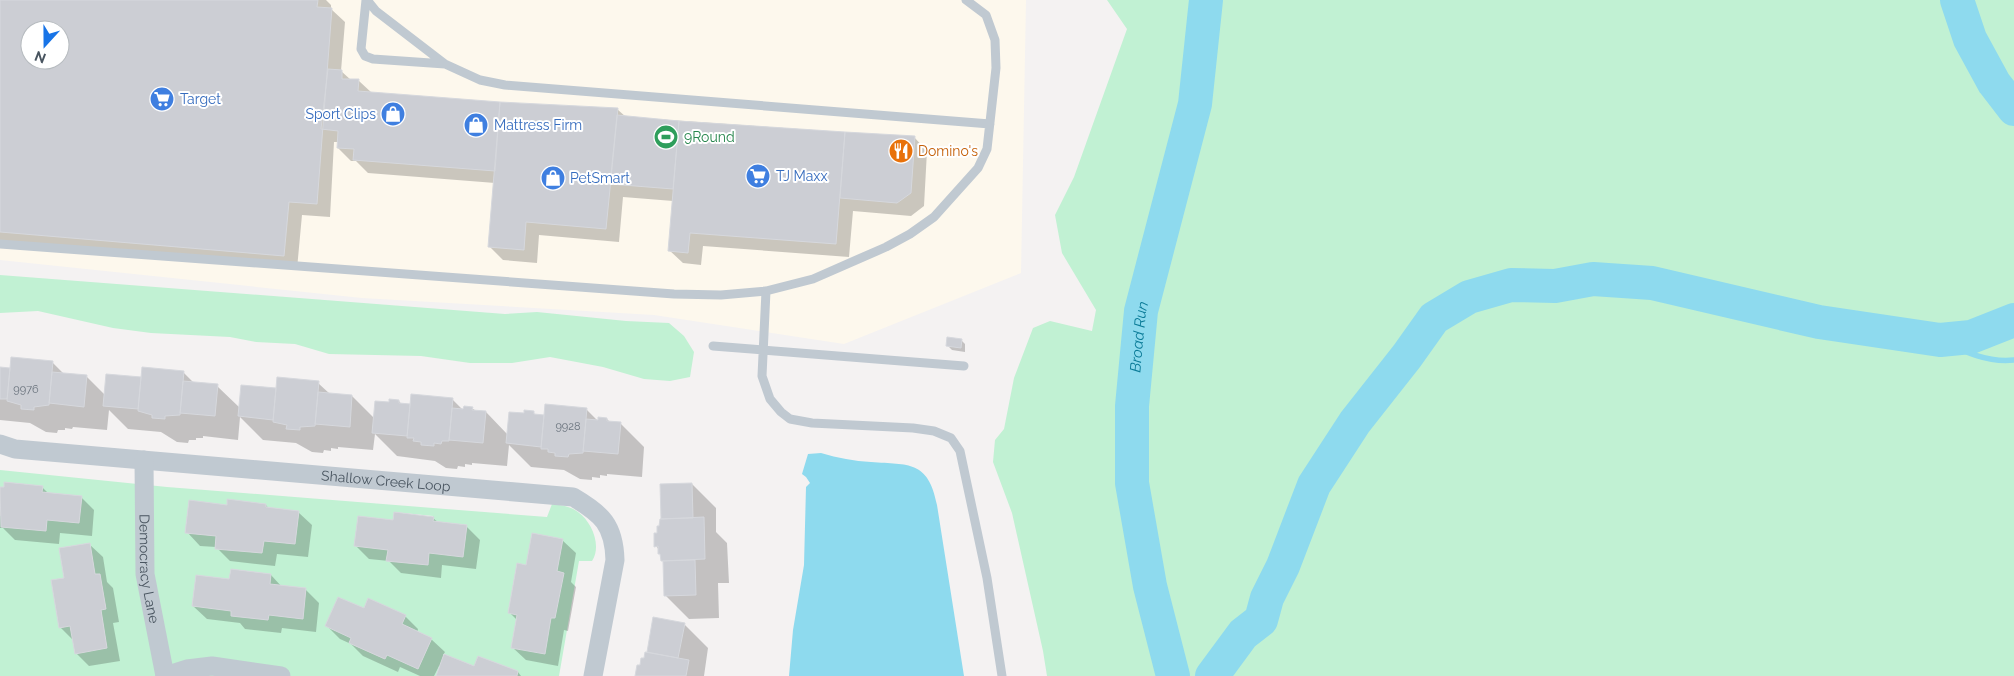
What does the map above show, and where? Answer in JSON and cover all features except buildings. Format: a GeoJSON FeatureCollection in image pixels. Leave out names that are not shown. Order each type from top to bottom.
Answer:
{"type":"FeatureCollection","features":[{"type":"Feature","properties":{"kind":"street","name":"Shallow Creek Loop"},"geometry":{"type":"LineString","coordinates":[[0,444],[16,449],[573,497],[594,510],[608,526],[615,544],[615,560],[592,676]]}},
{"type":"Feature","properties":{"kind":"street","name":"Democracy Lane"},"geometry":{"type":"LineString","coordinates":[[144,460],[145,574],[165,676]]}},
{"type":"Feature","properties":{"kind":"street"},"geometry":{"type":"LineString","coordinates":[[165,676],[187,669],[212,666],[281,676]]}},
{"type":"Feature","properties":{"kind":"lane"},"geometry":{"type":"LineString","coordinates":[[366,0],[376,11],[445,64],[480,80],[505,85],[990,124]]}},
{"type":"Feature","properties":{"kind":"lane"},"geometry":{"type":"LineString","coordinates":[[366,0],[361,48],[366,56],[373,59],[445,64]]}},
{"type":"Feature","properties":{"kind":"lane"},"geometry":{"type":"LineString","coordinates":[[0,244],[674,294],[722,296],[766,291],[813,279],[852,263],[910,234],[934,217],[978,168],[987,149],[996,68],[995,40],[986,15],[966,0]]}},
{"type":"Feature","properties":{"kind":"lane"},"geometry":{"type":"LineString","coordinates":[[766,291],[763,350],[764,383],[770,398],[781,412],[790,419],[812,422],[934,431],[951,438],[960,451],[987,578],[1002,676]]}},
{"type":"Feature","properties":{"kind":"lane"},"geometry":{"type":"LineString","coordinates":[[713,346],[964,366]]}},
{"type":"Feature","properties":{"kind":"shaded area"},"geometry":{"type":"Polygon","coordinates":[[[0,0],[1026,0],[1021,273],[844,344],[654,315],[362,298],[0,260],[0,0]]]}},
{"type":"Feature","properties":{"kind":"green space"},"geometry":{"type":"Polygon","coordinates":[[[1107,0],[2014,0],[2014,676],[1047,676],[1012,513],[993,462],[995,440],[1004,429],[1014,378],[1033,328],[1050,321],[1092,331],[1096,310],[1062,253],[1055,215],[1074,177],[1127,29],[1107,0]]]}},
{"type":"Feature","properties":{"kind":"green space"},"geometry":{"type":"Polygon","coordinates":[[[0,275],[505,314],[537,312],[626,321],[669,323],[684,336],[694,352],[690,377],[670,381],[644,379],[603,367],[550,357],[512,363],[470,363],[421,356],[329,354],[295,344],[256,342],[230,337],[151,333],[113,328],[38,311],[0,313],[0,275]]]}},
{"type":"Feature","properties":{"kind":"green space"},"geometry":{"type":"Polygon","coordinates":[[[0,470],[167,487],[547,517],[552,504],[562,505],[572,508],[588,522],[594,535],[596,548],[592,561],[579,561],[559,676],[517,676],[518,671],[478,656],[474,666],[444,654],[436,676],[0,676],[0,516],[1,527],[46,531],[47,520],[79,523],[82,496],[42,492],[43,486],[4,482],[4,487],[0,487],[0,470]],[[228,500],[227,505],[189,501],[185,533],[216,536],[215,549],[262,553],[264,541],[295,544],[299,511],[266,507],[266,504],[228,500]],[[394,512],[393,520],[358,516],[355,546],[388,550],[387,561],[428,565],[429,553],[463,556],[467,525],[433,521],[433,516],[394,512]],[[532,533],[526,565],[517,564],[508,612],[517,615],[511,647],[544,653],[551,618],[555,618],[563,573],[557,571],[563,539],[532,533]],[[90,543],[59,548],[64,578],[51,580],[59,628],[70,626],[75,653],[107,648],[101,610],[106,608],[100,574],[95,574],[90,543]],[[231,569],[229,579],[196,575],[192,606],[231,611],[231,616],[268,620],[269,615],[303,619],[306,588],[270,584],[271,574],[231,569]],[[368,599],[349,643],[384,659],[387,655],[418,669],[432,638],[402,624],[368,599]]]}},
{"type":"Feature","properties":{"kind":"water"},"geometry":{"type":"Polygon","coordinates":[[[821,453],[865,462],[906,465],[922,472],[928,480],[937,505],[964,676],[789,676],[793,630],[804,565],[806,487],[810,483],[802,474],[808,454],[821,453]]]}},
{"type":"Feature","properties":{"kind":"waterway","name":"Broad Run"},"geometry":{"type":"LineString","coordinates":[[1173,676],[1150,586],[1132,483],[1132,406],[1141,311],[1195,104],[1206,0]]}},
{"type":"Feature","properties":{"kind":"waterway"},"geometry":{"type":"LineString","coordinates":[[1957,0],[1970,39],[1994,83],[2014,109]]}},
{"type":"Feature","properties":{"kind":"waterway"},"geometry":{"type":"LineString","coordinates":[[1212,676],[1243,634],[1261,620],[1267,598],[1283,566],[1314,485],[1355,422],[1434,318],[1469,297],[1511,285],[1555,286],[1593,279],[1652,283],[1819,322],[1940,340],[1971,337],[2014,320]]}},
{"type":"Feature","properties":{"kind":"waterway"},"geometry":{"type":"LineString","coordinates":[[1940,340],[1985,358],[2014,360]]}},
{"type":"Feature","properties":{"kind":"place","name":"Target"},"geometry":{"type":"Point","coordinates":[162,99]}},
{"type":"Feature","properties":{"kind":"place","name":"Sport Clips"},"geometry":{"type":"Point","coordinates":[393,114]}},
{"type":"Feature","properties":{"kind":"place","name":"Mattress Firm"},"geometry":{"type":"Point","coordinates":[476,125]}},
{"type":"Feature","properties":{"kind":"place","name":"9Round"},"geometry":{"type":"Point","coordinates":[666,137]}},
{"type":"Feature","properties":{"kind":"place","name":"Domino's"},"geometry":{"type":"Point","coordinates":[901,151]}},
{"type":"Feature","properties":{"kind":"place","name":"TJ Maxx"},"geometry":{"type":"Point","coordinates":[758,176]}},
{"type":"Feature","properties":{"kind":"place","name":"PetSmart"},"geometry":{"type":"Point","coordinates":[553,178]}}]}
